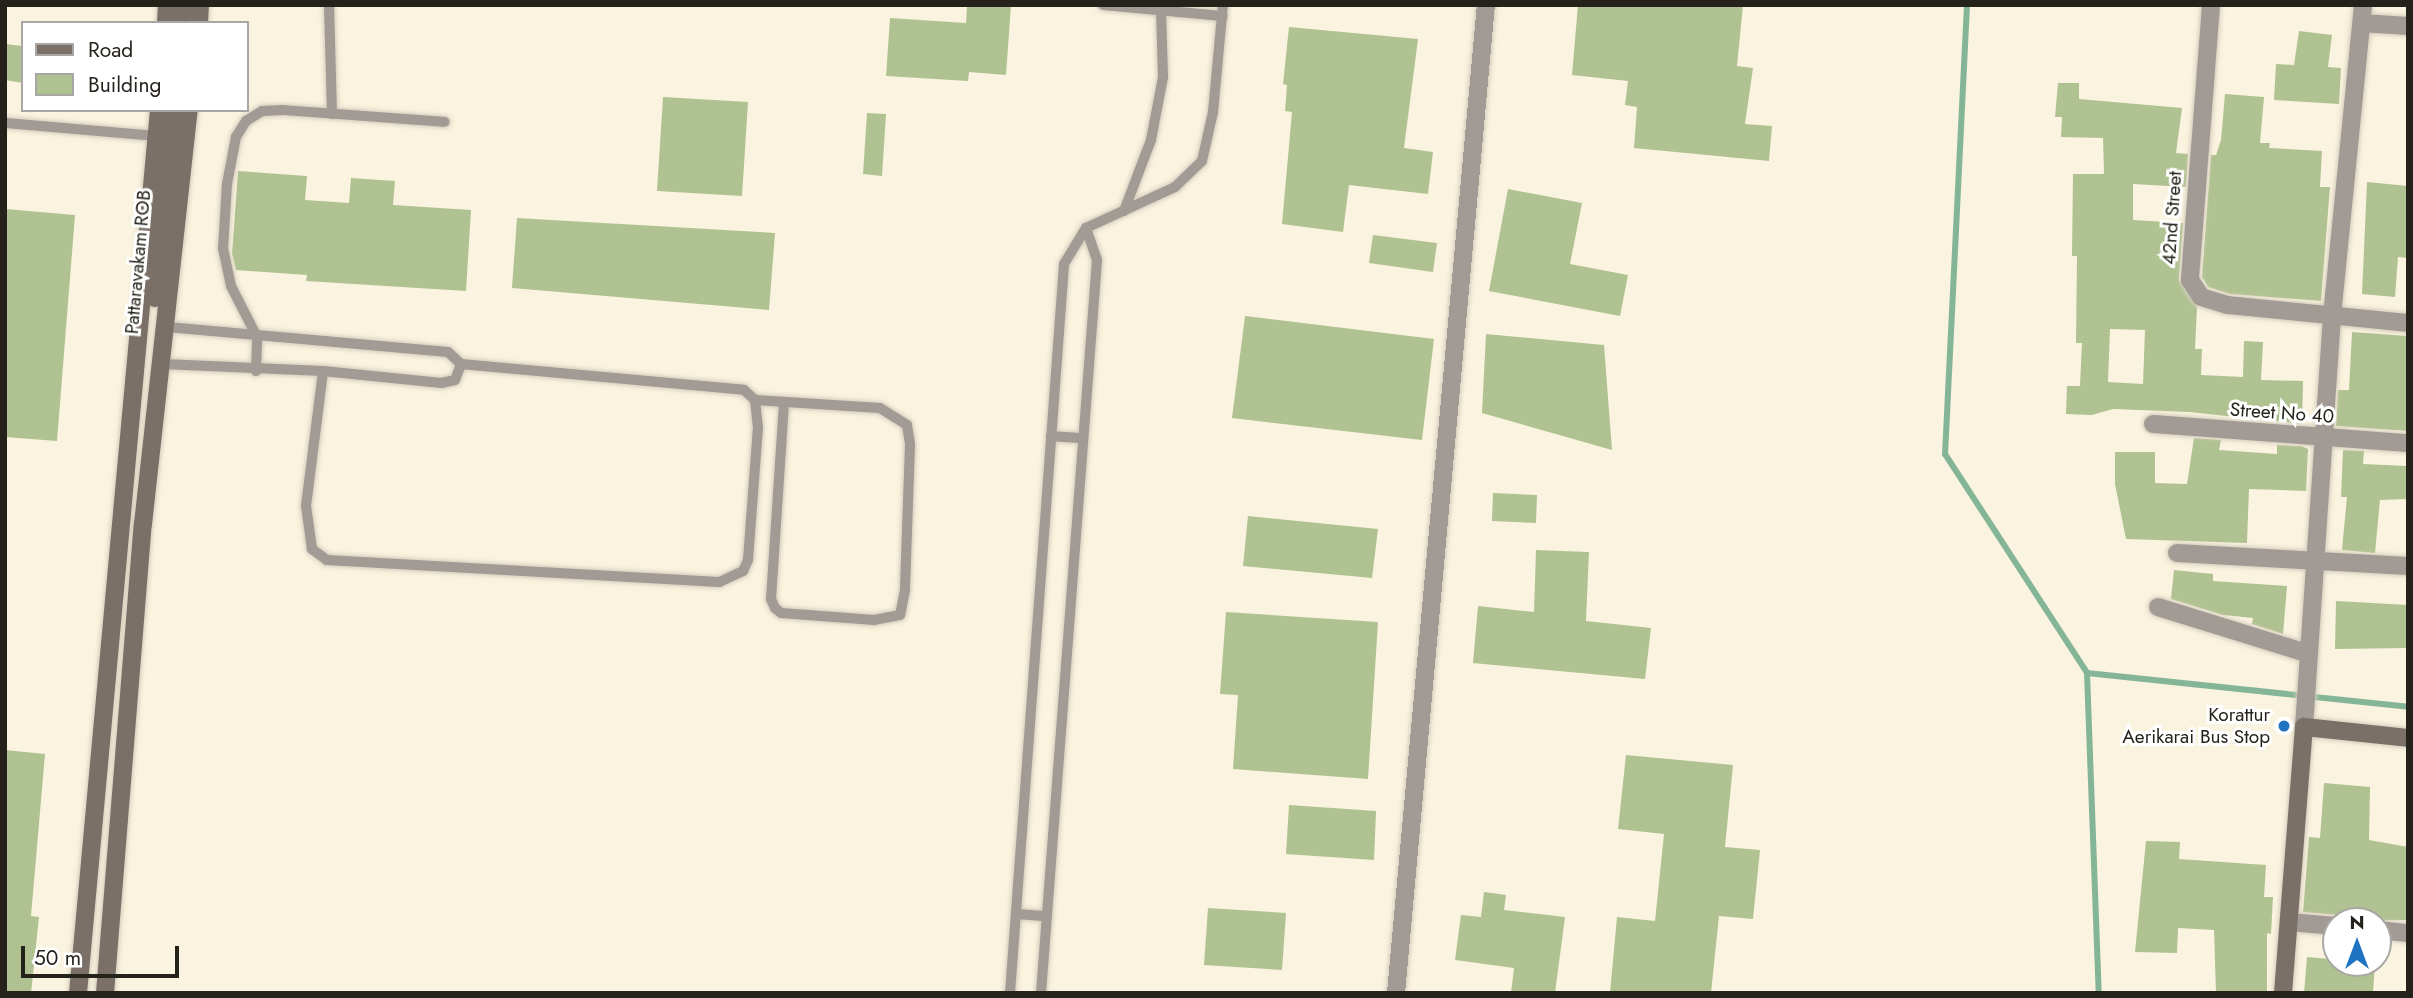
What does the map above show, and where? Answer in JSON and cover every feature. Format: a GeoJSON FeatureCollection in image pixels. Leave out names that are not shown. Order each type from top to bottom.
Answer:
{"type":"FeatureCollection","features":[{"type":"Feature","properties":{"kind":"main road"},"geometry":{"type":"LineString","coordinates":[[78,993],[124,520],[159,112]]}},
{"type":"Feature","properties":{"kind":"main road","name":"Pattaravakam ROB"},"geometry":{"type":"LineString","coordinates":[[143,524],[144,417],[173,112]]}},
{"type":"Feature","properties":{"kind":"main road"},"geometry":{"type":"LineString","coordinates":[[105,993],[143,524],[190,112]]}},
{"type":"Feature","properties":{"kind":"main road","name":"Pattaravakam ROB"},"geometry":{"type":"LineString","coordinates":[[124,520],[144,417]]}},
{"type":"Feature","properties":{"kind":"main road"},"geometry":{"type":"LineString","coordinates":[[2283,993],[2304,727],[2408,738]]}},
{"type":"Feature","properties":{"kind":"street"},"geometry":{"type":"LineString","coordinates":[[1396,993],[1486,5]]}},
{"type":"Feature","properties":{"kind":"street","name":"42nd Street"},"geometry":{"type":"LineString","coordinates":[[2211,5],[2190,280],[2201,297],[2228,305],[2408,323]]}},
{"type":"Feature","properties":{"kind":"street"},"geometry":{"type":"LineString","coordinates":[[2304,727],[2332,316],[2362,14],[2408,26]]}},
{"type":"Feature","properties":{"kind":"street","name":"Street No 40"},"geometry":{"type":"LineString","coordinates":[[2153,424],[2408,443]]}},
{"type":"Feature","properties":{"kind":"street"},"geometry":{"type":"LineString","coordinates":[[2177,553],[2315,558],[2408,566]]}},
{"type":"Feature","properties":{"kind":"street"},"geometry":{"type":"LineString","coordinates":[[2158,607],[2308,647]]}},
{"type":"Feature","properties":{"kind":"street"},"geometry":{"type":"LineString","coordinates":[[2289,922],[2322,925]]}},
{"type":"Feature","properties":{"kind":"lane"},"geometry":{"type":"LineString","coordinates":[[329,5],[332,114]]}},
{"type":"Feature","properties":{"kind":"lane"},"geometry":{"type":"LineString","coordinates":[[1010,993],[1064,264],[1086,228],[1175,187],[1202,161],[1213,112],[1223,11],[1103,5]]}},
{"type":"Feature","properties":{"kind":"lane"},"geometry":{"type":"LineString","coordinates":[[1124,211],[1151,140],[1163,76],[1161,10]]}},
{"type":"Feature","properties":{"kind":"lane"},"geometry":{"type":"LineString","coordinates":[[256,370],[257,337],[231,286],[223,249],[227,184],[236,137],[246,121],[262,111],[444,122]]}},
{"type":"Feature","properties":{"kind":"lane"},"geometry":{"type":"LineString","coordinates":[[5,123],[157,136]]}},
{"type":"Feature","properties":{"kind":"lane"},"geometry":{"type":"LineString","coordinates":[[1041,993],[1097,260],[1086,228]]}},
{"type":"Feature","properties":{"kind":"lane"},"geometry":{"type":"LineString","coordinates":[[167,327],[448,352],[461,364],[731,387],[755,400],[880,408],[907,425],[911,445],[905,590],[900,615],[874,620],[781,613],[775,608],[771,599],[784,402]]}},
{"type":"Feature","properties":{"kind":"lane"},"geometry":{"type":"LineString","coordinates":[[163,364],[323,371],[449,382],[458,376],[461,364]]}},
{"type":"Feature","properties":{"kind":"lane"},"geometry":{"type":"LineString","coordinates":[[323,371],[306,506],[312,549],[327,560],[654,579],[732,579],[743,571],[751,551],[758,427],[755,400]]}},
{"type":"Feature","properties":{"kind":"lane"},"geometry":{"type":"LineString","coordinates":[[1051,436],[1082,438]]}},
{"type":"Feature","properties":{"kind":"lane"},"geometry":{"type":"LineString","coordinates":[[1016,914],[1047,916]]}},
{"type":"Feature","properties":{"kind":"building"},"geometry":{"type":"Polygon","coordinates":[[[967,5],[1011,5],[1006,75],[969,72],[968,81],[886,76],[890,18],[966,23],[967,5]]]}},
{"type":"Feature","properties":{"kind":"building"},"geometry":{"type":"Polygon","coordinates":[[[1578,5],[1743,5],[1737,66],[1753,68],[1745,124],[1772,126],[1769,161],[1634,148],[1637,107],[1625,105],[1628,81],[1572,75],[1578,5]]]}},
{"type":"Feature","properties":{"kind":"building"},"geometry":{"type":"Polygon","coordinates":[[[1289,27],[1418,39],[1404,148],[1433,152],[1428,194],[1349,185],[1343,232],[1282,224],[1292,112],[1285,111],[1287,85],[1283,84],[1289,27]]]}},
{"type":"Feature","properties":{"kind":"building"},"geometry":{"type":"Polygon","coordinates":[[[2299,31],[2332,35],[2328,67],[2341,68],[2339,104],[2274,100],[2276,64],[2294,65],[2299,31]]]}},
{"type":"Feature","properties":{"kind":"building"},"geometry":{"type":"Polygon","coordinates":[[[5,44],[21,46],[21,83],[5,80],[5,44]]]}},
{"type":"Feature","properties":{"kind":"building"},"geometry":{"type":"Polygon","coordinates":[[[2058,83],[2079,83],[2079,99],[2182,108],[2176,153],[2188,154],[2186,187],[2133,184],[2133,220],[2183,223],[2179,280],[2197,307],[2195,349],[2202,349],[2201,375],[2243,377],[2244,341],[2263,342],[2261,380],[2303,381],[2302,424],[2189,412],[2113,409],[2092,415],[2066,414],[2067,386],[2080,386],[2082,343],[2076,343],[2077,256],[2072,256],[2073,174],[2104,174],[2103,138],[2061,137],[2062,117],[2055,117],[2058,83]],[[2110,329],[2108,382],[2143,384],[2145,330],[2110,329]]]}},
{"type":"Feature","properties":{"kind":"building"},"geometry":{"type":"Polygon","coordinates":[[[2225,94],[2264,97],[2260,143],[2270,143],[2269,148],[2322,151],[2320,187],[2330,187],[2321,301],[2230,294],[2208,287],[2202,277],[2211,155],[2216,155],[2221,140],[2225,94]]]}},
{"type":"Feature","properties":{"kind":"building"},"geometry":{"type":"Polygon","coordinates":[[[663,97],[748,102],[742,196],[657,191],[663,97]]]}},
{"type":"Feature","properties":{"kind":"building"},"geometry":{"type":"Polygon","coordinates":[[[867,113],[886,114],[882,176],[863,174],[867,113]]]}},
{"type":"Feature","properties":{"kind":"building"},"geometry":{"type":"Polygon","coordinates":[[[238,171],[307,176],[305,200],[349,203],[351,178],[395,181],[393,205],[471,210],[466,291],[306,281],[307,275],[236,270],[232,254],[238,171]]]}},
{"type":"Feature","properties":{"kind":"building"},"geometry":{"type":"Polygon","coordinates":[[[2367,182],[2408,186],[2408,258],[2398,257],[2395,297],[2362,294],[2367,182]]]}},
{"type":"Feature","properties":{"kind":"building"},"geometry":{"type":"Polygon","coordinates":[[[1508,189],[1582,203],[1570,264],[1628,275],[1620,316],[1489,291],[1508,189]]]}},
{"type":"Feature","properties":{"kind":"building"},"geometry":{"type":"Polygon","coordinates":[[[5,209],[75,215],[57,441],[5,437],[5,209]]]}},
{"type":"Feature","properties":{"kind":"building"},"geometry":{"type":"Polygon","coordinates":[[[517,218],[775,233],[769,310],[512,288],[517,218]]]}},
{"type":"Feature","properties":{"kind":"building"},"geometry":{"type":"Polygon","coordinates":[[[1373,235],[1437,243],[1433,272],[1369,263],[1373,235]]]}},
{"type":"Feature","properties":{"kind":"building"},"geometry":{"type":"Polygon","coordinates":[[[1245,316],[1434,339],[1422,440],[1232,418],[1245,316]]]}},
{"type":"Feature","properties":{"kind":"building"},"geometry":{"type":"Polygon","coordinates":[[[2352,332],[2408,336],[2408,431],[2336,426],[2338,390],[2349,390],[2352,332]]]}},
{"type":"Feature","properties":{"kind":"building"},"geometry":{"type":"Polygon","coordinates":[[[1486,334],[1604,345],[1612,450],[1482,413],[1486,334]]]}},
{"type":"Feature","properties":{"kind":"building"},"geometry":{"type":"Polygon","coordinates":[[[2194,438],[2221,440],[2219,450],[2277,454],[2277,445],[2308,449],[2306,491],[2249,489],[2247,543],[2126,539],[2115,484],[2115,452],[2155,452],[2155,483],[2187,484],[2194,438]]]}},
{"type":"Feature","properties":{"kind":"building"},"geometry":{"type":"Polygon","coordinates":[[[2343,450],[2364,451],[2363,464],[2407,466],[2406,499],[2380,500],[2375,553],[2342,550],[2347,497],[2341,497],[2343,450]]]}},
{"type":"Feature","properties":{"kind":"building"},"geometry":{"type":"Polygon","coordinates":[[[1493,493],[1537,495],[1536,523],[1492,521],[1493,493]]]}},
{"type":"Feature","properties":{"kind":"building"},"geometry":{"type":"Polygon","coordinates":[[[1248,516],[1378,529],[1372,578],[1243,566],[1248,516]]]}},
{"type":"Feature","properties":{"kind":"building"},"geometry":{"type":"Polygon","coordinates":[[[1536,550],[1589,552],[1586,621],[1651,628],[1645,679],[1473,663],[1478,606],[1534,612],[1536,550]]]}},
{"type":"Feature","properties":{"kind":"building"},"geometry":{"type":"Polygon","coordinates":[[[2174,570],[2213,574],[2213,581],[2287,586],[2283,634],[2252,624],[2253,618],[2223,615],[2171,599],[2174,570]]]}},
{"type":"Feature","properties":{"kind":"building"},"geometry":{"type":"Polygon","coordinates":[[[2336,601],[2408,605],[2408,648],[2335,649],[2336,601]]]}},
{"type":"Feature","properties":{"kind":"building"},"geometry":{"type":"Polygon","coordinates":[[[1226,612],[1378,622],[1368,779],[1233,769],[1238,695],[1220,694],[1226,612]]]}},
{"type":"Feature","properties":{"kind":"building"},"geometry":{"type":"Polygon","coordinates":[[[5,750],[45,754],[31,916],[39,917],[31,993],[5,993],[5,750]]]}},
{"type":"Feature","properties":{"kind":"building"},"geometry":{"type":"Polygon","coordinates":[[[1626,755],[1733,765],[1725,847],[1760,850],[1753,919],[1719,916],[1711,993],[1610,993],[1617,917],[1655,921],[1664,834],[1618,829],[1626,755]]]}},
{"type":"Feature","properties":{"kind":"building"},"geometry":{"type":"Polygon","coordinates":[[[2324,783],[2370,787],[2369,840],[2408,847],[2408,920],[2392,920],[2392,907],[2322,907],[2322,914],[2303,912],[2309,837],[2320,838],[2324,783]]]}},
{"type":"Feature","properties":{"kind":"building"},"geometry":{"type":"Polygon","coordinates":[[[1289,805],[1376,811],[1374,860],[1286,854],[1289,805]]]}},
{"type":"Feature","properties":{"kind":"building"},"geometry":{"type":"Polygon","coordinates":[[[2146,841],[2180,842],[2179,859],[2266,865],[2264,897],[2273,897],[2271,934],[2267,933],[2267,993],[2216,993],[2214,930],[2178,928],[2177,953],[2135,952],[2146,841]]]}},
{"type":"Feature","properties":{"kind":"building"},"geometry":{"type":"Polygon","coordinates":[[[1484,892],[1506,895],[1504,910],[1565,917],[1555,993],[1511,993],[1514,968],[1455,960],[1461,915],[1481,917],[1484,892]]]}},
{"type":"Feature","properties":{"kind":"building"},"geometry":{"type":"Polygon","coordinates":[[[1208,908],[1286,913],[1282,970],[1204,965],[1208,908]]]}},
{"type":"Feature","properties":{"kind":"building"},"geometry":{"type":"Polygon","coordinates":[[[2307,957],[2322,958],[2322,977],[2374,977],[2373,993],[2304,993],[2307,957]]]}},
{"type":"Feature","properties":{"kind":"waterway"},"geometry":{"type":"LineString","coordinates":[[1967,5],[1945,454],[2087,673],[2099,993]]}},
{"type":"Feature","properties":{"kind":"waterway"},"geometry":{"type":"LineString","coordinates":[[2087,673],[2408,707]]}},
{"type":"Feature","properties":{"kind":"place","name":"Korattur Aerikarai Bus Stop"},"geometry":{"type":"Point","coordinates":[2284,726]}}]}
